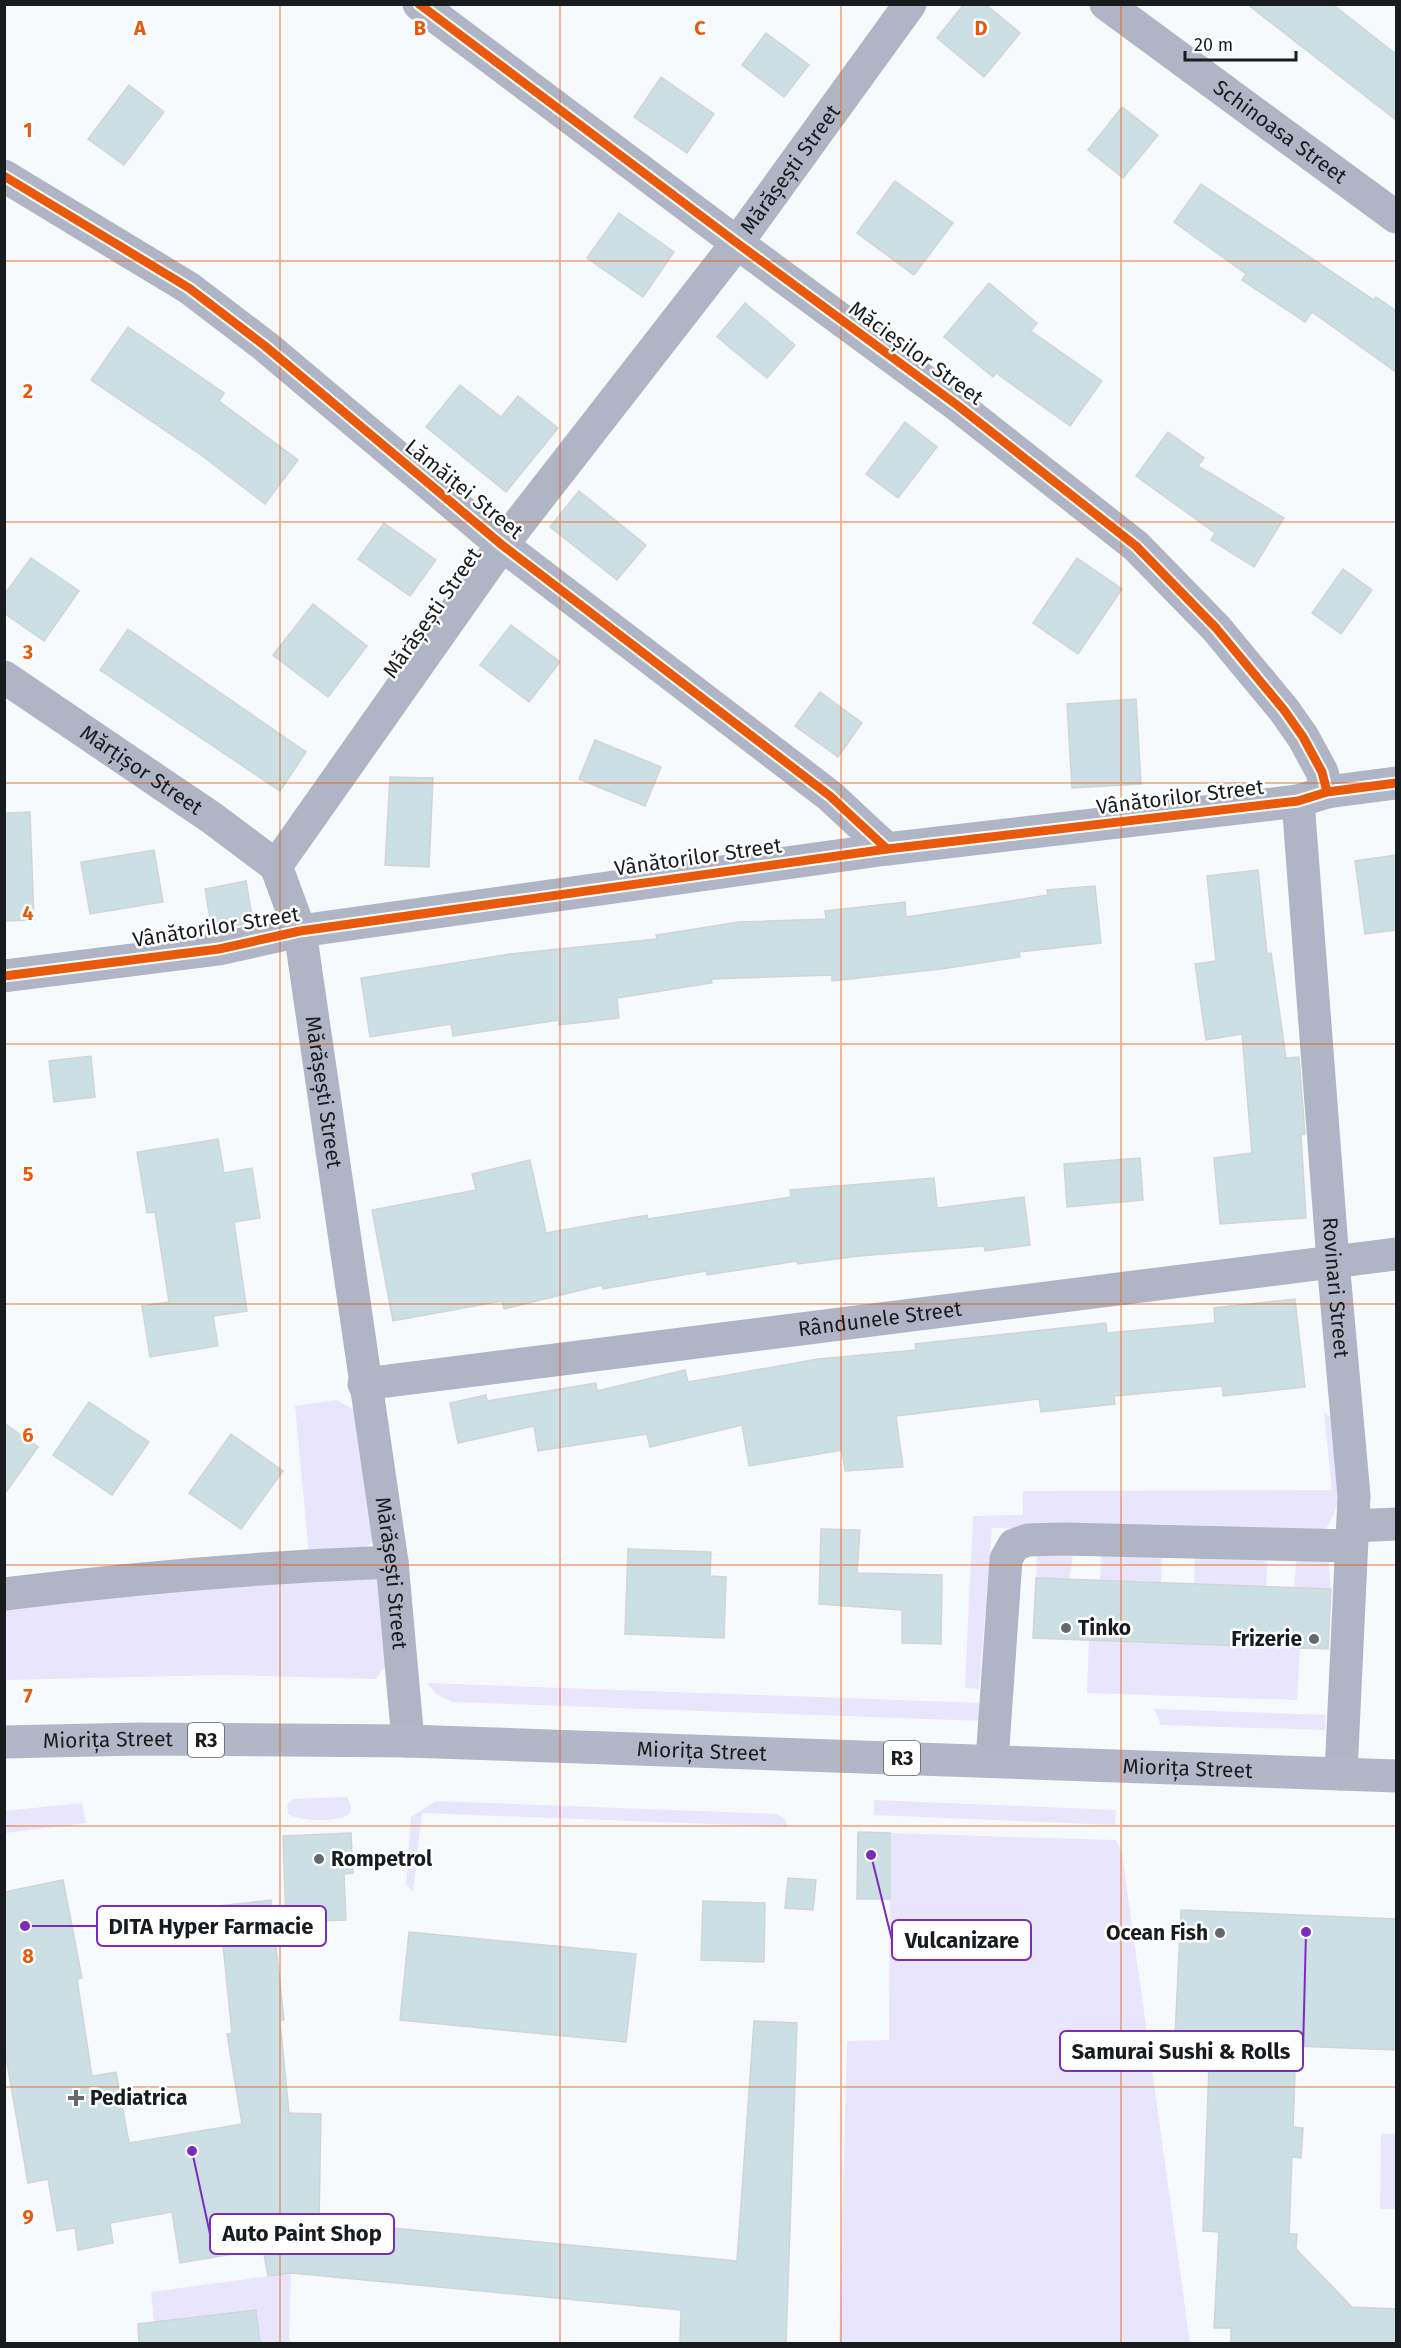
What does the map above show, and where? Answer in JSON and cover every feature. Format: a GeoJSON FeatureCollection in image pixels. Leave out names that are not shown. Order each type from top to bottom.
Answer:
{"type":"FeatureCollection","features":[{"type":"Feature","properties":{"kind":"main road","name":"Miorița Street"},"geometry":{"type":"LineString","coordinates":[[4,1742],[139,1739],[408,1741],[1396,1776]]}},
{"type":"Feature","properties":{"kind":"street","name":"Măcieșilor Street"},"geometry":{"type":"LineString","coordinates":[[419,4],[736,243],[957,405],[1136,546],[1216,628],[1284,710],[1303,737],[1322,772],[1313,796]]}},
{"type":"Feature","properties":{"kind":"street","name":"Mărășești Street"},"geometry":{"type":"LineString","coordinates":[[408,1741],[392,1562],[364,1384],[300,931],[276,866],[502,545],[736,243],[910,4]]}},
{"type":"Feature","properties":{"kind":"street","name":"Schinoasa Street"},"geometry":{"type":"LineString","coordinates":[[1106,4],[1396,217]]}},
{"type":"Feature","properties":{"kind":"street","name":"Lămăiței Street"},"geometry":{"type":"LineString","coordinates":[[4,176],[189,288],[265,346],[502,545],[830,796],[887,849]]}},
{"type":"Feature","properties":{"kind":"street","name":"Mărțișor Street"},"geometry":{"type":"LineString","coordinates":[[4,677],[212,818],[276,866]]}},
{"type":"Feature","properties":{"kind":"street","name":"Vânătorilor Street"},"geometry":{"type":"LineString","coordinates":[[4,976],[219,949],[300,931],[887,849],[1313,796],[1396,783]]}},
{"type":"Feature","properties":{"kind":"street","name":"Rovinari Street"},"geometry":{"type":"LineString","coordinates":[[1313,796],[1333,1262],[1354,1496],[1341,1774]]}},
{"type":"Feature","properties":{"kind":"street","name":"Rândunele Street"},"geometry":{"type":"LineString","coordinates":[[364,1384],[1396,1254]]}},
{"type":"Feature","properties":{"kind":"street"},"geometry":{"type":"LineString","coordinates":[[992,1761],[1006,1559],[1014,1545],[1028,1540],[1064,1539],[1352,1536],[1396,1524]]}},
{"type":"Feature","properties":{"kind":"street"},"geometry":{"type":"LineString","coordinates":[[4,1594],[128,1579],[259,1568],[392,1562]]}},
{"type":"Feature","properties":{"kind":"shaded area"},"geometry":{"type":"Polygon","coordinates":[[[337,1400],[353,1409],[373,1542],[361,1550],[309,1554],[295,1406],[337,1400]]]}},
{"type":"Feature","properties":{"kind":"shaded area"},"geometry":{"type":"Polygon","coordinates":[[[1324,1413],[1334,1419],[1340,1481],[1336,1509],[1319,1538],[992,1528],[979,1689],[965,1688],[973,1516],[1023,1515],[1023,1491],[1332,1490],[1324,1413]]]}},
{"type":"Feature","properties":{"kind":"shaded area"},"geometry":{"type":"Polygon","coordinates":[[[1074,1549],[1069,1579],[1036,1578],[1037,1553],[1074,1549]]]}},
{"type":"Feature","properties":{"kind":"shaded area"},"geometry":{"type":"Polygon","coordinates":[[[1101,1551],[1162,1553],[1161,1582],[1100,1580],[1101,1551]]]}},
{"type":"Feature","properties":{"kind":"shaded area"},"geometry":{"type":"Polygon","coordinates":[[[1195,1552],[1268,1555],[1266,1586],[1194,1584],[1195,1552]]]}},
{"type":"Feature","properties":{"kind":"shaded area"},"geometry":{"type":"Polygon","coordinates":[[[1297,1556],[1328,1557],[1331,1589],[1294,1587],[1297,1556]]]}},
{"type":"Feature","properties":{"kind":"shaded area"},"geometry":{"type":"Polygon","coordinates":[[[377,1571],[387,1663],[376,1679],[224,1675],[5,1680],[4,1605],[377,1571]]]}},
{"type":"Feature","properties":{"kind":"shaded area"},"geometry":{"type":"Polygon","coordinates":[[[1089,1640],[1300,1648],[1297,1700],[1087,1693],[1089,1640]]]}},
{"type":"Feature","properties":{"kind":"shaded area"},"geometry":{"type":"Polygon","coordinates":[[[427,1683],[981,1703],[982,1721],[452,1702],[436,1694],[427,1683]]]}},
{"type":"Feature","properties":{"kind":"shaded area"},"geometry":{"type":"Polygon","coordinates":[[[1154,1709],[1326,1715],[1325,1730],[1161,1725],[1154,1709]]]}},
{"type":"Feature","properties":{"kind":"shaded area"},"geometry":{"type":"Polygon","coordinates":[[[347,1797],[351,1806],[350,1813],[344,1816],[328,1820],[310,1820],[288,1814],[287,1805],[292,1799],[347,1797]]]}},
{"type":"Feature","properties":{"kind":"shaded area"},"geometry":{"type":"Polygon","coordinates":[[[874,1800],[1116,1810],[1115,1825],[874,1815],[874,1800]]]}},
{"type":"Feature","properties":{"kind":"shaded area"},"geometry":{"type":"Polygon","coordinates":[[[436,1801],[777,1814],[785,1819],[787,1827],[422,1813],[413,1892],[406,1884],[411,1817],[436,1801]]]}},
{"type":"Feature","properties":{"kind":"shaded area"},"geometry":{"type":"Polygon","coordinates":[[[82,1803],[86,1823],[5,1833],[5,1811],[82,1803]]]}},
{"type":"Feature","properties":{"kind":"shaded area"},"geometry":{"type":"Polygon","coordinates":[[[890,1833],[1116,1840],[1122,1853],[1190,2343],[839,2344],[847,2041],[889,2040],[890,1833]]]}},
{"type":"Feature","properties":{"kind":"shaded area"},"geometry":{"type":"Polygon","coordinates":[[[1381,2134],[1396,2134],[1396,2209],[1380,2209],[1381,2134]]]}},
{"type":"Feature","properties":{"kind":"shaded area"},"geometry":{"type":"Polygon","coordinates":[[[291,2273],[289,2336],[291,2343],[260,2343],[256,2310],[154,2322],[151,2292],[291,2273]]]}},
{"type":"Feature","properties":{"kind":"building"},"geometry":{"type":"Polygon","coordinates":[[[964,4],[985,4],[1020,33],[984,77],[937,38],[964,4]]]}},
{"type":"Feature","properties":{"kind":"building"},"geometry":{"type":"Polygon","coordinates":[[[1247,4],[1332,4],[1396,54],[1396,120],[1247,4]]]}},
{"type":"Feature","properties":{"kind":"building"},"geometry":{"type":"Polygon","coordinates":[[[766,33],[809,65],[784,97],[742,65],[766,33]]]}},
{"type":"Feature","properties":{"kind":"building"},"geometry":{"type":"Polygon","coordinates":[[[661,77],[714,114],[687,153],[634,117],[661,77]]]}},
{"type":"Feature","properties":{"kind":"building"},"geometry":{"type":"Polygon","coordinates":[[[129,85],[164,112],[124,165],[88,139],[129,85]]]}},
{"type":"Feature","properties":{"kind":"building"},"geometry":{"type":"Polygon","coordinates":[[[1122,107],[1158,135],[1123,178],[1088,150],[1122,107]]]}},
{"type":"Feature","properties":{"kind":"building"},"geometry":{"type":"Polygon","coordinates":[[[895,181],[953,223],[914,275],[857,233],[895,181]]]}},
{"type":"Feature","properties":{"kind":"building"},"geometry":{"type":"Polygon","coordinates":[[[1201,184],[1374,300],[1376,297],[1396,311],[1396,372],[1312,312],[1305,322],[1242,280],[1246,274],[1174,222],[1201,184]]]}},
{"type":"Feature","properties":{"kind":"building"},"geometry":{"type":"Polygon","coordinates":[[[619,213],[674,252],[643,297],[587,258],[619,213]]]}},
{"type":"Feature","properties":{"kind":"building"},"geometry":{"type":"Polygon","coordinates":[[[989,283],[1037,323],[1031,331],[1102,381],[1070,426],[996,373],[993,377],[944,337],[989,283]]]}},
{"type":"Feature","properties":{"kind":"building"},"geometry":{"type":"Polygon","coordinates":[[[745,303],[795,345],[767,378],[717,337],[745,303]]]}},
{"type":"Feature","properties":{"kind":"building"},"geometry":{"type":"Polygon","coordinates":[[[128,327],[224,393],[219,401],[298,460],[265,504],[201,455],[91,380],[128,327]]]}},
{"type":"Feature","properties":{"kind":"building"},"geometry":{"type":"Polygon","coordinates":[[[460,385],[501,417],[518,396],[558,428],[506,492],[426,427],[460,385]]]}},
{"type":"Feature","properties":{"kind":"building"},"geometry":{"type":"Polygon","coordinates":[[[905,422],[937,447],[898,498],[866,474],[905,422]]]}},
{"type":"Feature","properties":{"kind":"building"},"geometry":{"type":"Polygon","coordinates":[[[1168,432],[1204,458],[1198,466],[1284,518],[1254,567],[1211,540],[1215,533],[1136,476],[1168,432]]]}},
{"type":"Feature","properties":{"kind":"building"},"geometry":{"type":"Polygon","coordinates":[[[579,491],[646,545],[617,580],[550,527],[579,491]]]}},
{"type":"Feature","properties":{"kind":"building"},"geometry":{"type":"Polygon","coordinates":[[[384,523],[436,560],[410,596],[358,559],[384,523]]]}},
{"type":"Feature","properties":{"kind":"building"},"geometry":{"type":"Polygon","coordinates":[[[31,558],[79,591],[44,641],[4,613],[4,595],[31,558]]]}},
{"type":"Feature","properties":{"kind":"building"},"geometry":{"type":"Polygon","coordinates":[[[1077,558],[1122,589],[1078,654],[1033,623],[1077,558]]]}},
{"type":"Feature","properties":{"kind":"building"},"geometry":{"type":"Polygon","coordinates":[[[1343,569],[1372,590],[1341,634],[1312,613],[1343,569]]]}},
{"type":"Feature","properties":{"kind":"building"},"geometry":{"type":"Polygon","coordinates":[[[313,604],[367,646],[328,697],[273,655],[313,604]]]}},
{"type":"Feature","properties":{"kind":"building"},"geometry":{"type":"Polygon","coordinates":[[[511,625],[560,662],[529,702],[480,665],[511,625]]]}},
{"type":"Feature","properties":{"kind":"building"},"geometry":{"type":"Polygon","coordinates":[[[128,629],[306,752],[280,791],[100,670],[128,629]]]}},
{"type":"Feature","properties":{"kind":"building"},"geometry":{"type":"Polygon","coordinates":[[[820,692],[862,723],[838,757],[795,726],[820,692]]]}},
{"type":"Feature","properties":{"kind":"building"},"geometry":{"type":"Polygon","coordinates":[[[1136,699],[1141,784],[1072,788],[1067,704],[1136,699]]]}},
{"type":"Feature","properties":{"kind":"building"},"geometry":{"type":"Polygon","coordinates":[[[595,740],[661,767],[645,806],[579,779],[595,740]]]}},
{"type":"Feature","properties":{"kind":"building"},"geometry":{"type":"Polygon","coordinates":[[[390,777],[433,778],[429,867],[385,865],[390,777]]]}},
{"type":"Feature","properties":{"kind":"building"},"geometry":{"type":"Polygon","coordinates":[[[30,812],[34,920],[4,921],[4,813],[30,812]]]}},
{"type":"Feature","properties":{"kind":"building"},"geometry":{"type":"Polygon","coordinates":[[[154,850],[163,902],[90,914],[81,862],[154,850]]]}},
{"type":"Feature","properties":{"kind":"building"},"geometry":{"type":"Polygon","coordinates":[[[1396,855],[1396,930],[1365,934],[1355,861],[1396,855]]]}},
{"type":"Feature","properties":{"kind":"building"},"geometry":{"type":"Polygon","coordinates":[[[1258,870],[1267,954],[1271,953],[1286,1058],[1299,1057],[1305,1134],[1301,1135],[1306,1218],[1220,1224],[1214,1158],[1252,1153],[1242,1034],[1206,1040],[1195,964],[1216,961],[1207,876],[1258,870]]]}},
{"type":"Feature","properties":{"kind":"building"},"geometry":{"type":"Polygon","coordinates":[[[246,881],[253,922],[212,931],[205,889],[246,881]]]}},
{"type":"Feature","properties":{"kind":"building"},"geometry":{"type":"Polygon","coordinates":[[[1095,886],[1101,943],[1019,952],[1020,957],[941,969],[832,981],[832,975],[711,979],[712,983],[617,998],[619,1018],[559,1025],[559,1020],[453,1036],[451,1024],[370,1037],[361,978],[510,954],[657,939],[656,935],[739,922],[826,919],[825,911],[905,902],[906,917],[1048,895],[1047,890],[1095,886]]]}},
{"type":"Feature","properties":{"kind":"building"},"geometry":{"type":"Polygon","coordinates":[[[91,1056],[95,1097],[54,1102],[49,1061],[91,1056]]]}},
{"type":"Feature","properties":{"kind":"building"},"geometry":{"type":"Polygon","coordinates":[[[218,1139],[224,1173],[252,1168],[260,1218],[234,1222],[247,1311],[213,1316],[218,1346],[150,1357],[142,1306],[169,1302],[155,1212],[147,1213],[137,1152],[218,1139]]]}},
{"type":"Feature","properties":{"kind":"building"},"geometry":{"type":"Polygon","coordinates":[[[1140,1158],[1143,1200],[1067,1207],[1064,1164],[1140,1158]]]}},
{"type":"Feature","properties":{"kind":"building"},"geometry":{"type":"Polygon","coordinates":[[[530,1160],[546,1233],[647,1215],[648,1219],[791,1197],[790,1190],[934,1178],[937,1208],[1024,1197],[1030,1245],[985,1251],[984,1246],[859,1256],[798,1264],[797,1261],[707,1275],[706,1271],[603,1289],[602,1285],[504,1309],[502,1301],[393,1321],[372,1210],[476,1190],[472,1174],[530,1160]]]}},
{"type":"Feature","properties":{"kind":"building"},"geometry":{"type":"Polygon","coordinates":[[[1295,1299],[1305,1387],[1223,1396],[1222,1386],[1114,1396],[1115,1404],[1041,1412],[1039,1399],[896,1416],[903,1467],[845,1471],[842,1450],[749,1466],[742,1425],[650,1447],[647,1434],[538,1451],[534,1426],[458,1443],[450,1403],[486,1395],[487,1401],[596,1383],[597,1391],[685,1370],[688,1382],[818,1359],[916,1350],[915,1344],[1106,1323],[1107,1333],[1215,1323],[1214,1308],[1295,1299]]]}},
{"type":"Feature","properties":{"kind":"building"},"geometry":{"type":"Polygon","coordinates":[[[89,1402],[149,1442],[112,1495],[53,1455],[89,1402]]]}},
{"type":"Feature","properties":{"kind":"building"},"geometry":{"type":"Polygon","coordinates":[[[4,1423],[38,1447],[4,1495],[4,1423]]]}},
{"type":"Feature","properties":{"kind":"building"},"geometry":{"type":"Polygon","coordinates":[[[231,1434],[283,1471],[241,1529],[189,1493],[231,1434]]]}},
{"type":"Feature","properties":{"kind":"building"},"geometry":{"type":"Polygon","coordinates":[[[821,1529],[860,1530],[857,1573],[942,1575],[941,1644],[902,1643],[902,1610],[819,1604],[821,1529]]]}},
{"type":"Feature","properties":{"kind":"building"},"geometry":{"type":"Polygon","coordinates":[[[628,1549],[711,1552],[710,1576],[726,1577],[724,1638],[625,1634],[628,1549]]]}},
{"type":"Feature","properties":{"kind":"building"},"geometry":{"type":"Polygon","coordinates":[[[1036,1578],[1331,1589],[1328,1649],[1033,1638],[1036,1578]]]}},
{"type":"Feature","properties":{"kind":"building"},"geometry":{"type":"Polygon","coordinates":[[[858,1832],[890,1833],[890,1899],[857,1899],[858,1832]]]}},
{"type":"Feature","properties":{"kind":"building"},"geometry":{"type":"Polygon","coordinates":[[[351,1833],[353,1873],[344,1874],[346,1920],[286,1922],[283,1836],[351,1833]]]}},
{"type":"Feature","properties":{"kind":"building"},"geometry":{"type":"Polygon","coordinates":[[[788,1878],[816,1880],[813,1910],[785,1908],[788,1878]]]}},
{"type":"Feature","properties":{"kind":"building"},"geometry":{"type":"Polygon","coordinates":[[[63,1880],[82,1978],[77,1979],[92,2076],[116,2072],[129,2143],[242,2124],[227,2034],[232,2033],[219,1906],[271,1900],[284,2020],[280,2021],[289,2113],[321,2114],[319,2221],[737,2261],[754,2021],[797,2023],[786,2343],[680,2343],[681,2310],[291,2273],[268,2276],[263,2249],[180,2263],[172,2212],[110,2223],[113,2243],[78,2250],[75,2228],[57,2231],[48,2179],[28,2183],[4,2046],[4,1892],[63,1880]]]}},
{"type":"Feature","properties":{"kind":"building"},"geometry":{"type":"Polygon","coordinates":[[[703,1901],[765,1903],[764,1962],[701,1960],[703,1901]]]}},
{"type":"Feature","properties":{"kind":"building"},"geometry":{"type":"Polygon","coordinates":[[[1181,1910],[1396,1919],[1396,2050],[1296,2046],[1293,2127],[1303,2128],[1301,2158],[1292,2157],[1289,2234],[1297,2234],[1296,2249],[1352,2307],[1396,2309],[1396,2343],[1231,2343],[1231,2328],[1214,2328],[1219,2232],[1203,2231],[1210,2038],[1175,2037],[1181,1910]]]}},
{"type":"Feature","properties":{"kind":"building"},"geometry":{"type":"Polygon","coordinates":[[[409,1932],[636,1954],[626,2042],[400,2020],[409,1932]]]}},
{"type":"Feature","properties":{"kind":"building"},"geometry":{"type":"Polygon","coordinates":[[[256,2310],[260,2343],[139,2343],[138,2324],[256,2310]]]}},
{"type":"Feature","properties":{"kind":"cycle path"},"geometry":{"type":"LineString","coordinates":[[419,4],[957,405],[1136,546],[1216,628],[1284,710],[1303,737],[1322,772],[1327,792]]}},
{"type":"Feature","properties":{"kind":"cycle path"},"geometry":{"type":"LineString","coordinates":[[4,176],[189,288],[265,346],[502,545],[830,796],[887,849]]}},
{"type":"Feature","properties":{"kind":"cycle path"},"geometry":{"type":"LineString","coordinates":[[4,976],[219,949],[300,931],[887,849],[1298,801],[1327,792],[1396,783]]}},
{"type":"Feature","properties":{"kind":"place","name":"Tinko"},"geometry":{"type":"Point","coordinates":[1066,1628]}},
{"type":"Feature","properties":{"kind":"place","name":"Frizerie"},"geometry":{"type":"Point","coordinates":[1314,1639]}},
{"type":"Feature","properties":{"kind":"place","name":"Vulcanizare"},"geometry":{"type":"Point","coordinates":[871,1855]}},
{"type":"Feature","properties":{"kind":"place","name":"Rompetrol"},"geometry":{"type":"Point","coordinates":[319,1859]}},
{"type":"Feature","properties":{"kind":"place","name":"DITA Hyper Farmacie"},"geometry":{"type":"Point","coordinates":[25,1926]}},
{"type":"Feature","properties":{"kind":"place","name":"Samurai Sushi & Rolls"},"geometry":{"type":"Point","coordinates":[1306,1932]}},
{"type":"Feature","properties":{"kind":"place","name":"Ocean Fish"},"geometry":{"type":"Point","coordinates":[1220,1933]}},
{"type":"Feature","properties":{"kind":"place","name":"Pediatrica"},"geometry":{"type":"Point","coordinates":[76,2098]}},
{"type":"Feature","properties":{"kind":"place","name":"Auto Paint Shop"},"geometry":{"type":"Point","coordinates":[192,2151]}}]}
